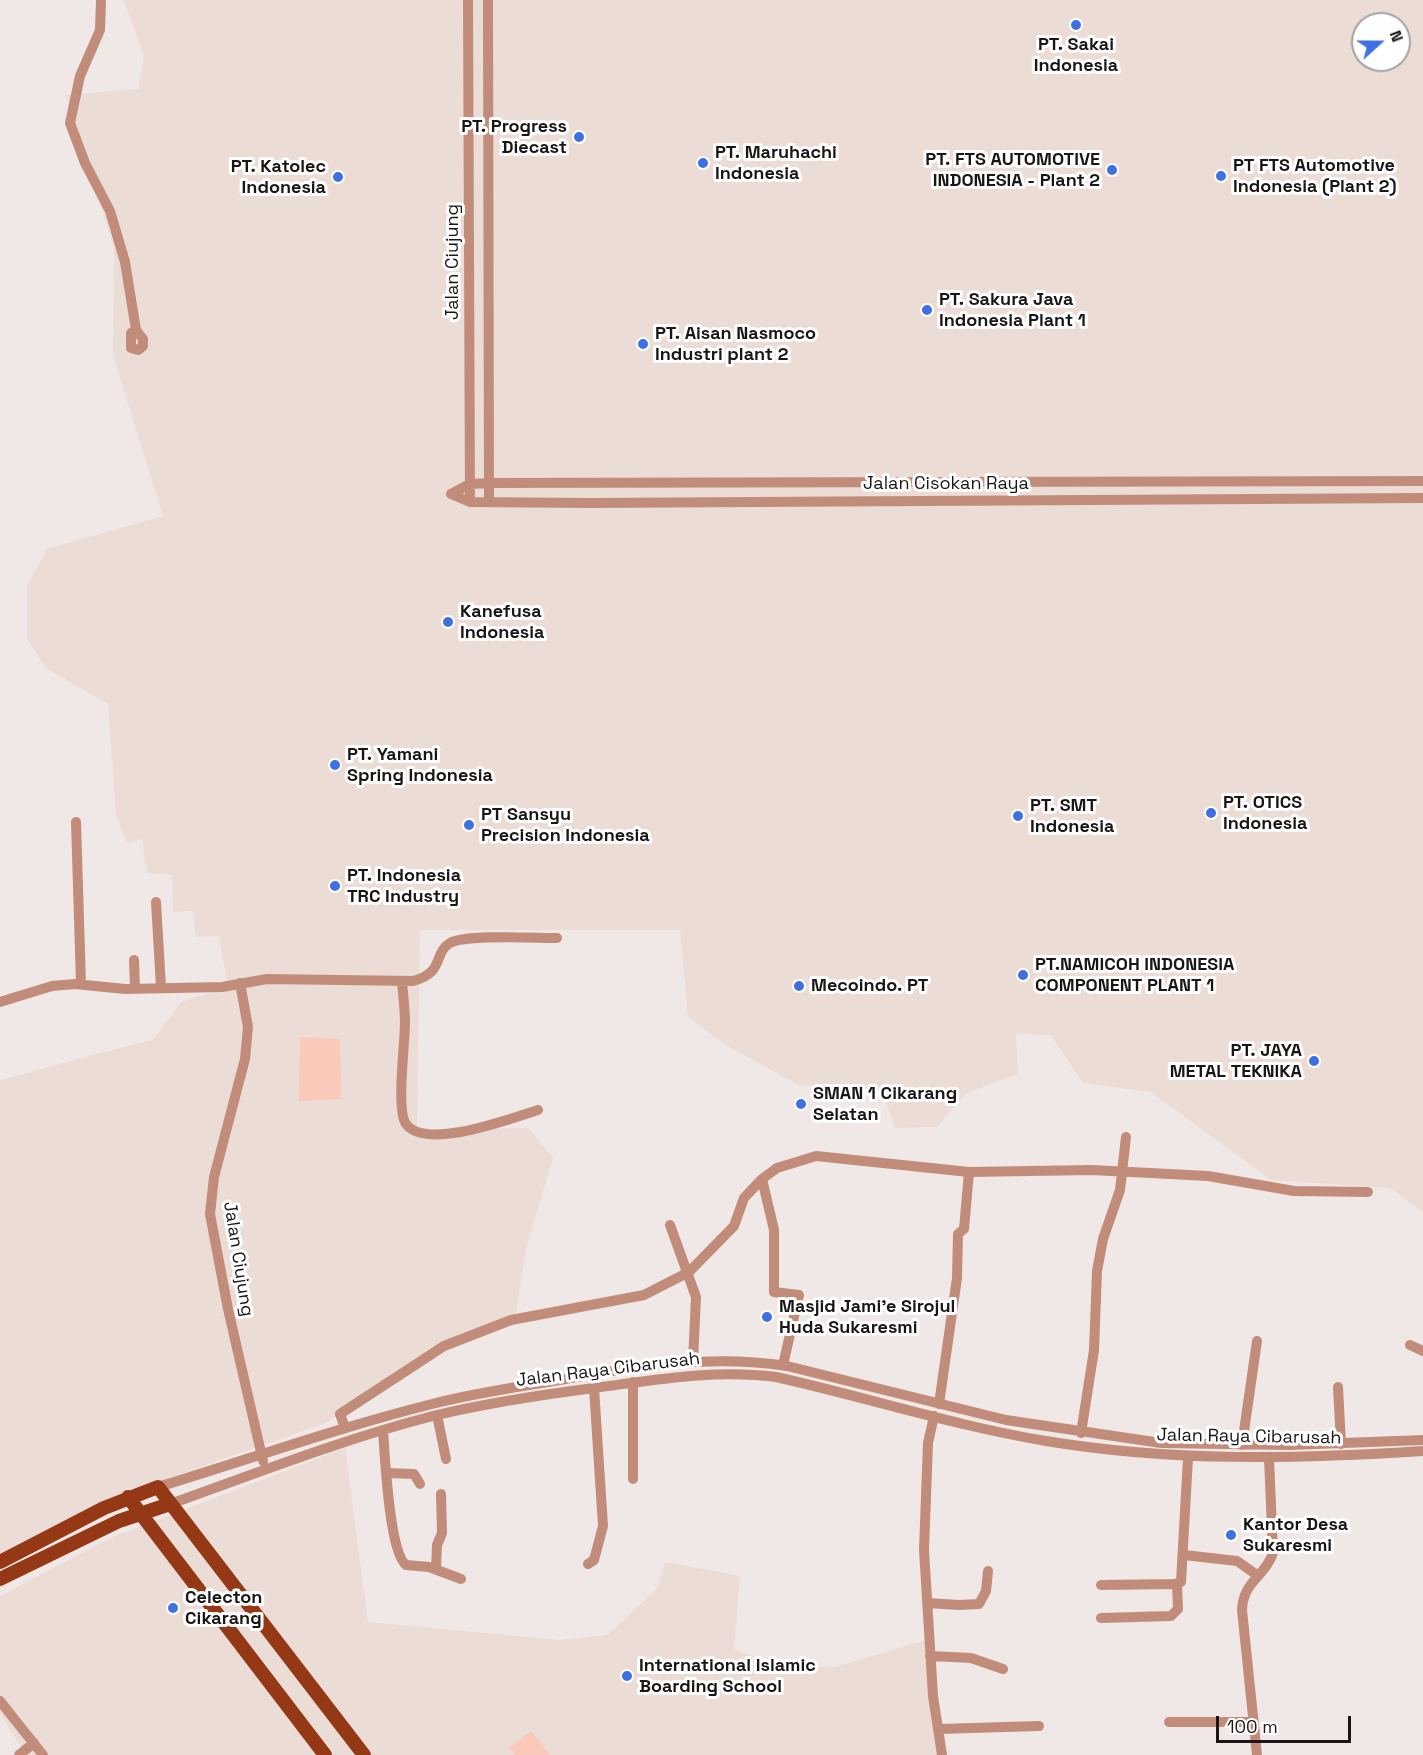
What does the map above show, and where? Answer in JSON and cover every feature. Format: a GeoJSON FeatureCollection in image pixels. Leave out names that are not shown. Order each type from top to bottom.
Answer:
{"type":"FeatureCollection","features":[{"type":"Feature","properties":{"kind":"main road","name":"Jalan Raya Cibarusah"},"geometry":{"type":"LineString","coordinates":[[0,1562],[128,1497],[158,1486]]}},
{"type":"Feature","properties":{"kind":"main road"},"geometry":{"type":"LineString","coordinates":[[158,1486],[364,1755]]}},
{"type":"Feature","properties":{"kind":"main road"},"geometry":{"type":"LineString","coordinates":[[128,1497],[325,1755]]}},
{"type":"Feature","properties":{"kind":"main road","name":"Jalan Raya Cibarusah"},"geometry":{"type":"LineString","coordinates":[[0,1579],[140,1514],[170,1504]]}},
{"type":"Feature","properties":{"kind":"street"},"geometry":{"type":"LineString","coordinates":[[101,0],[100,30],[80,76],[70,123],[85,163],[110,211],[125,262],[136,330]]}},
{"type":"Feature","properties":{"kind":"street","name":"Jalan Ciujung"},"geometry":{"type":"LineString","coordinates":[[468,0],[470,502]]}},
{"type":"Feature","properties":{"kind":"street"},"geometry":{"type":"LineString","coordinates":[[488,0],[489,502]]}},
{"type":"Feature","properties":{"kind":"street","name":"Jalan Cisokan Raya"},"geometry":{"type":"LineString","coordinates":[[470,484],[1423,481]]}},
{"type":"Feature","properties":{"kind":"street"},"geometry":{"type":"LineString","coordinates":[[470,484],[451,494],[470,502]]}},
{"type":"Feature","properties":{"kind":"street","name":"Jalan Cisokan Raya"},"geometry":{"type":"LineString","coordinates":[[470,502],[1423,498]]}},
{"type":"Feature","properties":{"kind":"street"},"geometry":{"type":"LineString","coordinates":[[76,822],[81,984]]}},
{"type":"Feature","properties":{"kind":"street"},"geometry":{"type":"LineString","coordinates":[[156,902],[161,987]]}},
{"type":"Feature","properties":{"kind":"street"},"geometry":{"type":"LineString","coordinates":[[0,1002],[52,986],[81,984],[108,989],[222,987],[273,979],[402,981],[421,979],[432,973],[447,946],[452,942],[475,939],[556,938]]}},
{"type":"Feature","properties":{"kind":"street"},"geometry":{"type":"LineString","coordinates":[[134,960],[135,988]]}},
{"type":"Feature","properties":{"kind":"street"},"geometry":{"type":"LineString","coordinates":[[402,981],[405,1024],[401,1106],[405,1122],[409,1127],[425,1133],[484,1129],[538,1110]]}},
{"type":"Feature","properties":{"kind":"street","name":"Jalan Ciujung"},"geometry":{"type":"LineString","coordinates":[[240,983],[249,1027],[246,1059],[214,1177],[210,1214],[228,1309],[264,1471]]}},
{"type":"Feature","properties":{"kind":"street"},"geometry":{"type":"LineString","coordinates":[[1081,1433],[1094,1350],[1098,1262],[1124,1171],[1126,1137]]}},
{"type":"Feature","properties":{"kind":"street"},"geometry":{"type":"LineString","coordinates":[[345,1428],[340,1414],[444,1346],[511,1320],[644,1294],[689,1272],[734,1226],[744,1198],[762,1179],[777,1168],[816,1156],[969,1172],[1124,1171],[1208,1176],[1294,1191],[1368,1192]]}},
{"type":"Feature","properties":{"kind":"street"},"geometry":{"type":"LineString","coordinates":[[939,1404],[957,1278],[956,1241],[958,1234],[964,1229],[969,1172]]}},
{"type":"Feature","properties":{"kind":"street"},"geometry":{"type":"LineString","coordinates":[[762,1179],[774,1230],[774,1292],[799,1295],[783,1365]]}},
{"type":"Feature","properties":{"kind":"street"},"geometry":{"type":"LineString","coordinates":[[670,1225],[689,1272],[696,1305],[693,1361]]}},
{"type":"Feature","properties":{"kind":"street"},"geometry":{"type":"LineString","coordinates":[[1244,1457],[1243,1445],[1257,1341]]}},
{"type":"Feature","properties":{"kind":"street"},"geometry":{"type":"LineString","coordinates":[[1410,1345],[1423,1352]]}},
{"type":"Feature","properties":{"kind":"street","name":"Jalan Raya Cibarusah"},"geometry":{"type":"LineString","coordinates":[[158,1486],[345,1428],[470,1395],[607,1371],[693,1361],[764,1362],[783,1365],[1006,1420],[1081,1433],[1161,1443],[1341,1444],[1423,1440]]}},
{"type":"Feature","properties":{"kind":"street"},"geometry":{"type":"LineString","coordinates":[[706,1361],[708,1375]]}},
{"type":"Feature","properties":{"kind":"street"},"geometry":{"type":"LineString","coordinates":[[764,1362],[764,1375]]}},
{"type":"Feature","properties":{"kind":"street","name":"Jalan Raya Cibarusah"},"geometry":{"type":"LineString","coordinates":[[170,1504],[383,1431],[437,1415],[633,1382],[708,1375],[764,1375],[1045,1441],[1188,1458],[1269,1458],[1423,1451]]}},
{"type":"Feature","properties":{"kind":"street"},"geometry":{"type":"LineString","coordinates":[[633,1382],[633,1479]]}},
{"type":"Feature","properties":{"kind":"street"},"geometry":{"type":"LineString","coordinates":[[1338,1387],[1341,1444]]}},
{"type":"Feature","properties":{"kind":"street"},"geometry":{"type":"LineString","coordinates":[[588,1564],[594,1560],[603,1526],[594,1388]]}},
{"type":"Feature","properties":{"kind":"street"},"geometry":{"type":"LineString","coordinates":[[437,1415],[446,1460]]}},
{"type":"Feature","properties":{"kind":"street"},"geometry":{"type":"LineString","coordinates":[[934,1416],[928,1443],[924,1550],[933,1696],[942,1755]]}},
{"type":"Feature","properties":{"kind":"street"},"geometry":{"type":"LineString","coordinates":[[383,1431],[400,1558],[406,1565],[436,1569],[461,1579]]}},
{"type":"Feature","properties":{"kind":"street"},"geometry":{"type":"LineString","coordinates":[[1101,1586],[1181,1582],[1188,1458]]}},
{"type":"Feature","properties":{"kind":"street"},"geometry":{"type":"LineString","coordinates":[[1257,1755],[1242,1610],[1244,1591],[1273,1553],[1269,1458]]}},
{"type":"Feature","properties":{"kind":"street"},"geometry":{"type":"LineString","coordinates":[[387,1473],[411,1473],[416,1475],[420,1484]]}},
{"type":"Feature","properties":{"kind":"street"},"geometry":{"type":"LineString","coordinates":[[436,1569],[438,1544],[442,1533],[441,1494]]}},
{"type":"Feature","properties":{"kind":"street"},"geometry":{"type":"LineString","coordinates":[[1184,1555],[1237,1561],[1257,1575]]}},
{"type":"Feature","properties":{"kind":"street"},"geometry":{"type":"LineString","coordinates":[[928,1603],[979,1604],[986,1591],[987,1571]]}},
{"type":"Feature","properties":{"kind":"street"},"geometry":{"type":"LineString","coordinates":[[1101,1618],[1171,1616],[1178,1609],[1177,1584]]}},
{"type":"Feature","properties":{"kind":"street"},"geometry":{"type":"LineString","coordinates":[[930,1656],[970,1658],[1003,1669]]}},
{"type":"Feature","properties":{"kind":"street"},"geometry":{"type":"LineString","coordinates":[[0,1701],[43,1755]]}},
{"type":"Feature","properties":{"kind":"street"},"geometry":{"type":"LineString","coordinates":[[1169,1722],[1252,1722]]}},
{"type":"Feature","properties":{"kind":"street"},"geometry":{"type":"LineString","coordinates":[[939,1730],[1039,1726]]}},
{"type":"Feature","properties":{"kind":"street"},"geometry":{"type":"LineString","coordinates":[[19,1755],[34,1743]]}},
{"type":"Feature","properties":{"kind":"shaded area"},"geometry":{"type":"Polygon","coordinates":[[[124,0],[1423,0],[1423,1212],[1390,1188],[1271,1180],[1151,1092],[1083,1083],[1051,1035],[1016,1034],[1018,1074],[966,1093],[937,1127],[895,1128],[882,1090],[799,1085],[729,1047],[688,1017],[680,930],[420,930],[417,1130],[528,1128],[553,1158],[526,1249],[515,1319],[444,1346],[326,1423],[117,1496],[0,1556],[0,1080],[154,1039],[181,1002],[228,987],[219,936],[196,937],[193,911],[173,912],[172,875],[147,873],[142,839],[127,843],[116,815],[108,704],[46,668],[27,639],[27,586],[47,549],[163,516],[113,355],[114,248],[66,95],[138,89],[144,56],[124,0]]]}},
{"type":"Feature","properties":{"kind":"shaded area"},"geometry":{"type":"Polygon","coordinates":[[[300,1037],[340,1039],[341,1099],[299,1101],[300,1037]]]}},
{"type":"Feature","properties":{"kind":"shaded area"},"geometry":{"type":"Polygon","coordinates":[[[345,1448],[368,1622],[560,1640],[607,1635],[657,1589],[665,1562],[740,1576],[734,1650],[784,1666],[835,1667],[926,1640],[943,1755],[26,1755],[0,1713],[0,1596],[108,1539],[345,1448]]]}},
{"type":"Feature","properties":{"kind":"shaded area"},"geometry":{"type":"Polygon","coordinates":[[[531,1731],[550,1755],[515,1755],[509,1748],[531,1731]]]}},
{"type":"Feature","properties":{"kind":"place","name":"PT. Sakai Indonesia"},"geometry":{"type":"Point","coordinates":[1076,25]}},
{"type":"Feature","properties":{"kind":"place","name":"PT. Progress Diecast"},"geometry":{"type":"Point","coordinates":[579,137]}},
{"type":"Feature","properties":{"kind":"place","name":"PT. Maruhachi Indonesia"},"geometry":{"type":"Point","coordinates":[703,163]}},
{"type":"Feature","properties":{"kind":"place","name":"PT. FTS AUTOMOTIVE INDONESIA - Plant 2"},"geometry":{"type":"Point","coordinates":[1112,170]}},
{"type":"Feature","properties":{"kind":"place","name":"PT FTS Automotive Indonesia (Plant 2)"},"geometry":{"type":"Point","coordinates":[1221,176]}},
{"type":"Feature","properties":{"kind":"place","name":"PT. Katolec Indonesia"},"geometry":{"type":"Point","coordinates":[338,177]}},
{"type":"Feature","properties":{"kind":"place","name":"PT. Sakura Java Indonesia Plant 1"},"geometry":{"type":"Point","coordinates":[927,310]}},
{"type":"Feature","properties":{"kind":"place","name":"PT. Aisan Nasmoco Industri plant 2"},"geometry":{"type":"Point","coordinates":[643,344]}},
{"type":"Feature","properties":{"kind":"place","name":"Kanefusa Indonesia"},"geometry":{"type":"Point","coordinates":[448,622]}},
{"type":"Feature","properties":{"kind":"place","name":"PT. Yamani Spring Indonesia"},"geometry":{"type":"Point","coordinates":[335,765]}},
{"type":"Feature","properties":{"kind":"place","name":"PT. OTICS Indonesia"},"geometry":{"type":"Point","coordinates":[1211,813]}},
{"type":"Feature","properties":{"kind":"place","name":"PT. SMT Indonesia"},"geometry":{"type":"Point","coordinates":[1018,816]}},
{"type":"Feature","properties":{"kind":"place","name":"PT Sansyu Precision Indonesia"},"geometry":{"type":"Point","coordinates":[469,825]}},
{"type":"Feature","properties":{"kind":"place","name":"PT. Indonesia TRC Industry"},"geometry":{"type":"Point","coordinates":[335,886]}},
{"type":"Feature","properties":{"kind":"place","name":"PT.NAMICOH INDONESIA COMPONENT PLANT 1"},"geometry":{"type":"Point","coordinates":[1023,975]}},
{"type":"Feature","properties":{"kind":"place","name":"Mecoindo. PT"},"geometry":{"type":"Point","coordinates":[799,986]}},
{"type":"Feature","properties":{"kind":"place","name":"PT. JAYA METAL TEKNIKA"},"geometry":{"type":"Point","coordinates":[1314,1061]}},
{"type":"Feature","properties":{"kind":"place","name":"SMAN 1 Cikarang Selatan"},"geometry":{"type":"Point","coordinates":[801,1104]}},
{"type":"Feature","properties":{"kind":"place","name":"Masjid Jami'e Sirojul Huda Sukaresmi"},"geometry":{"type":"Point","coordinates":[767,1317]}},
{"type":"Feature","properties":{"kind":"place","name":"Kantor Desa Sukaresmi"},"geometry":{"type":"Point","coordinates":[1231,1535]}},
{"type":"Feature","properties":{"kind":"place","name":"Celecton Cikarang"},"geometry":{"type":"Point","coordinates":[173,1608]}},
{"type":"Feature","properties":{"kind":"place","name":"International Islamic Boarding School"},"geometry":{"type":"Point","coordinates":[627,1676]}}]}
